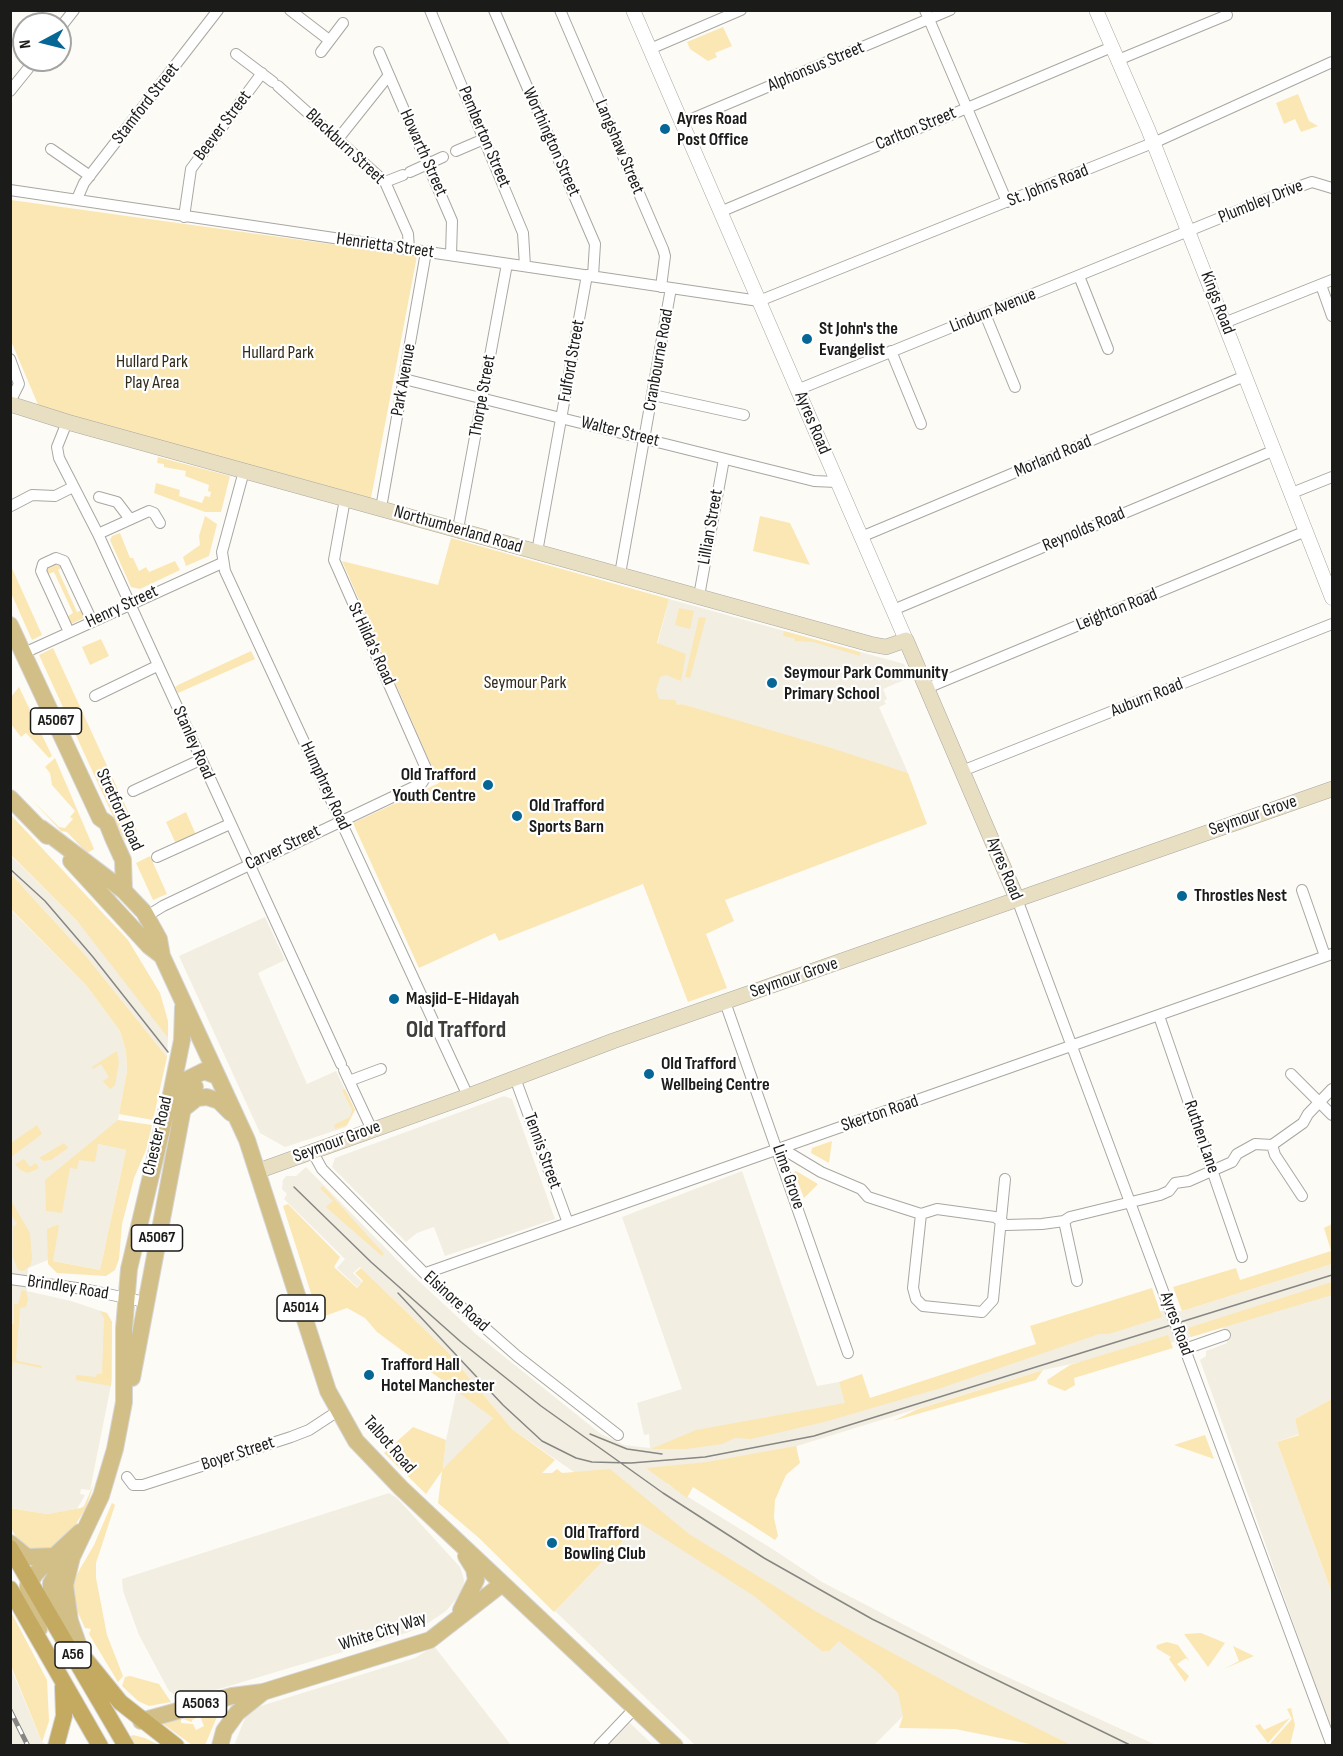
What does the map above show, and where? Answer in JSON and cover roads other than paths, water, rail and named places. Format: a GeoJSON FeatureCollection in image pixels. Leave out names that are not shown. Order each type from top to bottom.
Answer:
{"type":"FeatureCollection","features":[{"type":"Feature","properties":{"kind":"highway","name":"A56"},"geometry":{"type":"LineString","coordinates":[[10,1548],[126,1746]]}},
{"type":"Feature","properties":{"kind":"highway","name":"A56"},"geometry":{"type":"LineString","coordinates":[[10,1589],[93,1743]]}},
{"type":"Feature","properties":{"kind":"highway"},"geometry":{"type":"LineString","coordinates":[[58,1628],[82,1654],[112,1694],[141,1721],[176,1746]]}},
{"type":"Feature","properties":{"kind":"highway"},"geometry":{"type":"LineString","coordinates":[[58,1676],[64,1710],[58,1740]]}},
{"type":"Feature","properties":{"kind":"highway"},"geometry":{"type":"LineString","coordinates":[[93,1743],[116,1730],[141,1721]]}},
{"type":"Feature","properties":{"kind":"main road","name":"Northumberland Road"},"geometry":{"type":"LineString","coordinates":[[10,403],[67,422],[881,647],[906,640]]}},
{"type":"Feature","properties":{"kind":"main road","name":"Stretford Road"},"geometry":{"type":"LineString","coordinates":[[10,625],[100,818],[107,823],[123,860],[124,891]]}},
{"type":"Feature","properties":{"kind":"main road","name":"Ayres Road"},"geometry":{"type":"LineString","coordinates":[[906,640],[1017,899]]}},
{"type":"Feature","properties":{"kind":"main road","name":"Seymour Grove"},"geometry":{"type":"LineString","coordinates":[[258,1171],[468,1096],[568,1057],[1332,789]]}},
{"type":"Feature","properties":{"kind":"main road","name":"A5014"},"geometry":{"type":"LineString","coordinates":[[10,798],[156,951],[184,1003],[217,1076]]}},
{"type":"Feature","properties":{"kind":"main road"},"geometry":{"type":"LineString","coordinates":[[100,818],[98,824],[111,855],[104,874],[110,889],[131,914],[156,951]]}},
{"type":"Feature","properties":{"kind":"main road","name":"A5014"},"geometry":{"type":"LineString","coordinates":[[41,828],[124,891],[147,916],[159,939],[156,951]]}},
{"type":"Feature","properties":{"kind":"main road","name":"A5067"},"geometry":{"type":"LineString","coordinates":[[175,1111],[184,1003]]}},
{"type":"Feature","properties":{"kind":"main road","name":"Chester Road"},"geometry":{"type":"LineString","coordinates":[[87,1525],[111,1468],[124,1402],[126,1298],[129,1269],[184,1081],[204,1071],[217,1076]]}},
{"type":"Feature","properties":{"kind":"main road","name":"Talbot Road"},"geometry":{"type":"LineString","coordinates":[[217,1076],[241,1126],[258,1171],[324,1377],[338,1411],[356,1441],[451,1536],[675,1746]]}},
{"type":"Feature","properties":{"kind":"main road"},"geometry":{"type":"LineString","coordinates":[[175,1111],[197,1098],[216,1099],[225,1106],[241,1126]]}},
{"type":"Feature","properties":{"kind":"main road","name":"Chester Road"},"geometry":{"type":"LineString","coordinates":[[124,1402],[129,1392],[145,1302],[175,1111]]}},
{"type":"Feature","properties":{"kind":"main road"},"geometry":{"type":"LineString","coordinates":[[82,1654],[70,1621],[65,1592],[72,1557],[87,1525]]}},
{"type":"Feature","properties":{"kind":"main road","name":"A5067"},"geometry":{"type":"LineString","coordinates":[[30,1582],[53,1556],[87,1525]]}},
{"type":"Feature","properties":{"kind":"main road","name":"A5067"},"geometry":{"type":"LineString","coordinates":[[58,1628],[51,1597],[51,1582],[56,1570],[87,1525]]}},
{"type":"Feature","properties":{"kind":"main road"},"geometry":{"type":"LineString","coordinates":[[451,1536],[472,1564],[477,1576],[475,1587],[454,1620]]}},
{"type":"Feature","properties":{"kind":"main road"},"geometry":{"type":"LineString","coordinates":[[10,1543],[27,1557],[53,1556]]}},
{"type":"Feature","properties":{"kind":"main road"},"geometry":{"type":"LineString","coordinates":[[30,1582],[26,1590],[27,1600],[58,1676]]}},
{"type":"Feature","properties":{"kind":"main road","name":"White City Way"},"geometry":{"type":"LineString","coordinates":[[141,1721],[232,1696],[263,1692],[430,1640],[502,1584]]}},
{"type":"Feature","properties":{"kind":"main road","name":"White City Way"},"geometry":{"type":"LineString","coordinates":[[220,1746],[224,1731],[237,1713],[263,1692]]}},
{"type":"Feature","properties":{"kind":"street","name":"Stamford Street"},"geometry":{"type":"LineString","coordinates":[[77,200],[90,176],[218,10]]}},
{"type":"Feature","properties":{"kind":"street"},"geometry":{"type":"LineString","coordinates":[[290,10],[329,40]]}},
{"type":"Feature","properties":{"kind":"street","name":"Pemberton Street"},"geometry":{"type":"LineString","coordinates":[[430,10],[523,233],[525,266]]}},
{"type":"Feature","properties":{"kind":"street","name":"Worthington Street"},"geometry":{"type":"LineString","coordinates":[[494,10],[595,244],[590,275]]}},
{"type":"Feature","properties":{"kind":"street","name":"Langshaw Street"},"geometry":{"type":"LineString","coordinates":[[560,10],[663,249],[666,287]]}},
{"type":"Feature","properties":{"kind":"street","name":"Ayres Road"},"geometry":{"type":"LineString","coordinates":[[633,10],[906,640]]}},
{"type":"Feature","properties":{"kind":"street"},"geometry":{"type":"LineString","coordinates":[[650,49],[741,10]]}},
{"type":"Feature","properties":{"kind":"street","name":"Alphonsus Street"},"geometry":{"type":"LineString","coordinates":[[682,123],[927,15],[950,10]]}},
{"type":"Feature","properties":{"kind":"street","name":"Kings Road"},"geometry":{"type":"LineString","coordinates":[[1096,10],[1154,143],[1332,598]]}},
{"type":"Feature","properties":{"kind":"street"},"geometry":{"type":"LineString","coordinates":[[927,15],[1007,202]]}},
{"type":"Feature","properties":{"kind":"street"},"geometry":{"type":"LineString","coordinates":[[1118,60],[1227,15]]}},
{"type":"Feature","properties":{"kind":"street"},"geometry":{"type":"LineString","coordinates":[[321,52],[343,23]]}},
{"type":"Feature","properties":{"kind":"street","name":"Carlton Street"},"geometry":{"type":"LineString","coordinates":[[720,212],[1112,47]]}},
{"type":"Feature","properties":{"kind":"street","name":"Howarth Street"},"geometry":{"type":"LineString","coordinates":[[379,52],[452,221],[451,255]]}},
{"type":"Feature","properties":{"kind":"street","name":"Blackburn Street"},"geometry":{"type":"LineString","coordinates":[[236,54],[275,84],[291,90],[338,139],[385,182],[408,234],[409,249]]}},
{"type":"Feature","properties":{"kind":"street","name":"St. Johns Road"},"geometry":{"type":"LineString","coordinates":[[759,301],[1154,143],[1332,62]]}},
{"type":"Feature","properties":{"kind":"street"},"geometry":{"type":"LineString","coordinates":[[10,91],[25,72]]}},
{"type":"Feature","properties":{"kind":"street","name":"Beever Street"},"geometry":{"type":"LineString","coordinates":[[184,217],[191,169],[262,73]]}},
{"type":"Feature","properties":{"kind":"street"},"geometry":{"type":"LineString","coordinates":[[338,139],[388,75]]}},
{"type":"Feature","properties":{"kind":"street"},"geometry":{"type":"LineString","coordinates":[[456,151],[484,139]]}},
{"type":"Feature","properties":{"kind":"street"},"geometry":{"type":"LineString","coordinates":[[51,149],[90,176]]}},
{"type":"Feature","properties":{"kind":"street"},"geometry":{"type":"LineString","coordinates":[[385,182],[443,157]]}},
{"type":"Feature","properties":{"kind":"street","name":"Plumbley Drive"},"geometry":{"type":"LineString","coordinates":[[1189,232],[1312,182],[1332,188]]}},
{"type":"Feature","properties":{"kind":"street","name":"Henrietta Street"},"geometry":{"type":"LineString","coordinates":[[10,190],[759,301]]}},
{"type":"Feature","properties":{"kind":"street","name":"Lindum Avenue"},"geometry":{"type":"LineString","coordinates":[[797,390],[1189,232]]}},
{"type":"Feature","properties":{"kind":"street","name":"Park Avenue"},"geometry":{"type":"LineString","coordinates":[[381,508],[426,252]]}},
{"type":"Feature","properties":{"kind":"street","name":"Thorpe Street"},"geometry":{"type":"LineString","coordinates":[[458,529],[507,264]]}},
{"type":"Feature","properties":{"kind":"street","name":"Fulford Street"},"geometry":{"type":"LineString","coordinates":[[537,552],[590,275]]}},
{"type":"Feature","properties":{"kind":"street"},"geometry":{"type":"LineString","coordinates":[[1079,276],[1108,349]]}},
{"type":"Feature","properties":{"kind":"street"},"geometry":{"type":"LineString","coordinates":[[1224,323],[1332,280]]}},
{"type":"Feature","properties":{"kind":"street"},"geometry":{"type":"LineString","coordinates":[[1321,285],[1332,316]]}},
{"type":"Feature","properties":{"kind":"street","name":"Cranbourne Road"},"geometry":{"type":"LineString","coordinates":[[620,574],[653,395],[666,287]]}},
{"type":"Feature","properties":{"kind":"street"},"geometry":{"type":"LineString","coordinates":[[985,314],[1015,387]]}},
{"type":"Feature","properties":{"kind":"street"},"geometry":{"type":"LineString","coordinates":[[891,351],[921,424]]}},
{"type":"Feature","properties":{"kind":"street"},"geometry":{"type":"LineString","coordinates":[[10,359],[19,384],[10,403]]}},
{"type":"Feature","properties":{"kind":"street","name":"Morland Road"},"geometry":{"type":"LineString","coordinates":[[861,537],[1245,376]]}},
{"type":"Feature","properties":{"kind":"street","name":"Walter Street"},"geometry":{"type":"LineString","coordinates":[[404,379],[814,481],[837,482]]}},
{"type":"Feature","properties":{"kind":"street"},"geometry":{"type":"LineString","coordinates":[[653,395],[729,407],[744,416]]}},
{"type":"Feature","properties":{"kind":"street","name":"Stanley Road"},"geometry":{"type":"LineString","coordinates":[[67,422],[57,451],[98,534],[372,1130]]}},
{"type":"Feature","properties":{"kind":"street","name":"Reynolds Road"},"geometry":{"type":"LineString","coordinates":[[893,610],[1275,450]]}},
{"type":"Feature","properties":{"kind":"street","name":"Lillian Street"},"geometry":{"type":"LineString","coordinates":[[699,596],[724,459]]}},
{"type":"Feature","properties":{"kind":"street"},"geometry":{"type":"LineString","coordinates":[[222,562],[229,518],[244,471]]}},
{"type":"Feature","properties":{"kind":"street"},"geometry":{"type":"LineString","coordinates":[[1292,493],[1332,477]]}},
{"type":"Feature","properties":{"kind":"street"},"geometry":{"type":"LineString","coordinates":[[11,516],[11,505],[32,495],[55,495],[73,487]]}},
{"type":"Feature","properties":{"kind":"street"},"geometry":{"type":"LineString","coordinates":[[99,497],[117,502],[130,519]]}},
{"type":"Feature","properties":{"kind":"street","name":"St Hilda's Road"},"geometry":{"type":"LineString","coordinates":[[345,499],[334,560],[424,761],[428,773],[422,783]]}},
{"type":"Feature","properties":{"kind":"street"},"geometry":{"type":"LineString","coordinates":[[98,534],[148,511],[157,516],[160,523]]}},
{"type":"Feature","properties":{"kind":"street","name":"Leighton Road"},"geometry":{"type":"LineString","coordinates":[[927,688],[1306,531]]}},
{"type":"Feature","properties":{"kind":"street"},"geometry":{"type":"LineString","coordinates":[[69,632],[41,572],[43,564],[56,558],[64,561],[92,621]]}},
{"type":"Feature","properties":{"kind":"street","name":"Henry Street"},"geometry":{"type":"LineString","coordinates":[[24,653],[222,562]]}},
{"type":"Feature","properties":{"kind":"street","name":"Humphrey Road"},"geometry":{"type":"LineString","coordinates":[[222,562],[468,1096]]}},
{"type":"Feature","properties":{"kind":"street","name":"Auburn Road"},"geometry":{"type":"LineString","coordinates":[[962,771],[1332,624]]}},
{"type":"Feature","properties":{"kind":"street"},"geometry":{"type":"LineString","coordinates":[[95,696],[157,666]]}},
{"type":"Feature","properties":{"kind":"street"},"geometry":{"type":"LineString","coordinates":[[133,791],[200,760]]}},
{"type":"Feature","properties":{"kind":"street","name":"Carver Street"},"geometry":{"type":"LineString","coordinates":[[147,916],[341,820],[422,783]]}},
{"type":"Feature","properties":{"kind":"street"},"geometry":{"type":"LineString","coordinates":[[157,857],[230,824]]}},
{"type":"Feature","properties":{"kind":"street"},"geometry":{"type":"LineString","coordinates":[[1302,890],[1329,955]]}},
{"type":"Feature","properties":{"kind":"street","name":"Ayres Road"},"geometry":{"type":"LineString","coordinates":[[1017,899],[1331,1744]]}},
{"type":"Feature","properties":{"kind":"street","name":"Skerton Road"},"geometry":{"type":"LineString","coordinates":[[426,1273],[1329,955]]}},
{"type":"Feature","properties":{"kind":"street","name":"Lime Grove"},"geometry":{"type":"LineString","coordinates":[[725,1002],[780,1148],[848,1353]]}},
{"type":"Feature","properties":{"kind":"street","name":"Ruthen Lane"},"geometry":{"type":"LineString","coordinates":[[1159,1016],[1242,1257]]}},
{"type":"Feature","properties":{"kind":"street"},"geometry":{"type":"LineString","coordinates":[[349,1081],[381,1070]]}},
{"type":"Feature","properties":{"kind":"street"},"geometry":{"type":"LineString","coordinates":[[1291,1074],[1332,1115]]}},
{"type":"Feature","properties":{"kind":"street","name":"Tennis Street"},"geometry":{"type":"LineString","coordinates":[[515,1078],[568,1223]]}},
{"type":"Feature","properties":{"kind":"street"},"geometry":{"type":"LineString","coordinates":[[780,1148],[821,1172],[861,1189],[868,1197],[921,1214],[937,1209],[995,1218],[1013,1225],[1065,1221],[1070,1217],[1160,1196],[1169,1191],[1175,1183],[1190,1181],[1232,1162],[1237,1154],[1255,1144],[1272,1145],[1303,1123],[1308,1114],[1332,1089]]}},
{"type":"Feature","properties":{"kind":"street"},"geometry":{"type":"LineString","coordinates":[[1272,1145],[1302,1196]]}},
{"type":"Feature","properties":{"kind":"street","name":"Elsinore Road"},"geometry":{"type":"LineString","coordinates":[[312,1151],[322,1169],[422,1272],[426,1273],[484,1328],[618,1435]]}},
{"type":"Feature","properties":{"kind":"street"},"geometry":{"type":"LineString","coordinates":[[921,1214],[914,1296],[923,1306],[968,1312],[986,1310],[993,1300],[1005,1179]]}},
{"type":"Feature","properties":{"kind":"street"},"geometry":{"type":"LineString","coordinates":[[1065,1221],[1077,1281]]}},
{"type":"Feature","properties":{"kind":"street","name":"Brindley Road"},"geometry":{"type":"LineString","coordinates":[[10,1278],[145,1302]]}},
{"type":"Feature","properties":{"kind":"street"},"geometry":{"type":"LineString","coordinates":[[1184,1346],[1225,1335]]}},
{"type":"Feature","properties":{"kind":"street","name":"Boyer Street"},"geometry":{"type":"LineString","coordinates":[[130,1485],[143,1485],[291,1437],[309,1430],[338,1411]]}},
{"type":"Feature","properties":{"kind":"street"},"geometry":{"type":"LineString","coordinates":[[599,1746],[635,1708]]}},
{"type":"Feature","properties":{"kind":"street"},"geometry":{"type":"LineString","coordinates":[[1318,1745],[1331,1744]]}},
{"type":"Feature","properties":{"kind":"tram line"},"geometry":{"type":"LineString","coordinates":[[10,869],[45,901],[93,957],[168,1052]]}},
{"type":"Feature","properties":{"kind":"tram line"},"geometry":{"type":"LineString","coordinates":[[294,1187],[371,1262],[461,1342],[541,1406],[663,1493],[764,1558],[872,1619],[1132,1746]]}},
{"type":"Feature","properties":{"kind":"tram line"},"geometry":{"type":"LineString","coordinates":[[398,1293],[503,1405],[542,1441],[576,1458],[592,1462],[631,1463],[705,1457],[814,1436],[1332,1275]]}},
{"type":"Feature","properties":{"kind":"tram line"},"geometry":{"type":"LineString","coordinates":[[590,1434],[627,1449],[662,1454]]}},
{"type":"Feature","properties":{"kind":"railway"},"geometry":{"type":"LineString","coordinates":[[10,1710],[28,1746]]}},
{"type":"Feature","properties":{"kind":"place","name":"Ayres Road Post Office"},"geometry":{"type":"Point","coordinates":[665,129]}},
{"type":"Feature","properties":{"kind":"place","name":"St John's the Evangelist"},"geometry":{"type":"Point","coordinates":[807,339]}},
{"type":"Feature","properties":{"kind":"place","name":"Seymour Park Community Primary School"},"geometry":{"type":"Point","coordinates":[772,683]}},
{"type":"Feature","properties":{"kind":"place","name":"Old Trafford Youth Centre"},"geometry":{"type":"Point","coordinates":[488,785]}},
{"type":"Feature","properties":{"kind":"place","name":"Old Trafford Sports Barn"},"geometry":{"type":"Point","coordinates":[517,816]}},
{"type":"Feature","properties":{"kind":"place","name":"Throstles Nest"},"geometry":{"type":"Point","coordinates":[1182,896]}},
{"type":"Feature","properties":{"kind":"place","name":"Masjid-E-Hidayah"},"geometry":{"type":"Point","coordinates":[394,999]}},
{"type":"Feature","properties":{"kind":"place","name":"Old Trafford Wellbeing Centre"},"geometry":{"type":"Point","coordinates":[649,1074]}},
{"type":"Feature","properties":{"kind":"place","name":"Trafford Hall Hotel Manchester"},"geometry":{"type":"Point","coordinates":[369,1375]}},
{"type":"Feature","properties":{"kind":"place","name":"Old Trafford Bowling Club"},"geometry":{"type":"Point","coordinates":[552,1543]}},
{"type":"Feature","properties":{"kind":"district","name":"Old Trafford"},"geometry":{"type":"Point","coordinates":[456,1031]}},
{"type":"Feature","properties":{"kind":"park label","name":"Hullard Park"},"geometry":{"type":"Point","coordinates":[278,353]}},
{"type":"Feature","properties":{"kind":"park label","name":"Hullard Park Play Area"},"geometry":{"type":"Point","coordinates":[152,372]}},
{"type":"Feature","properties":{"kind":"park label","name":"Seymour Park"},"geometry":{"type":"Point","coordinates":[525,683]}}]}
